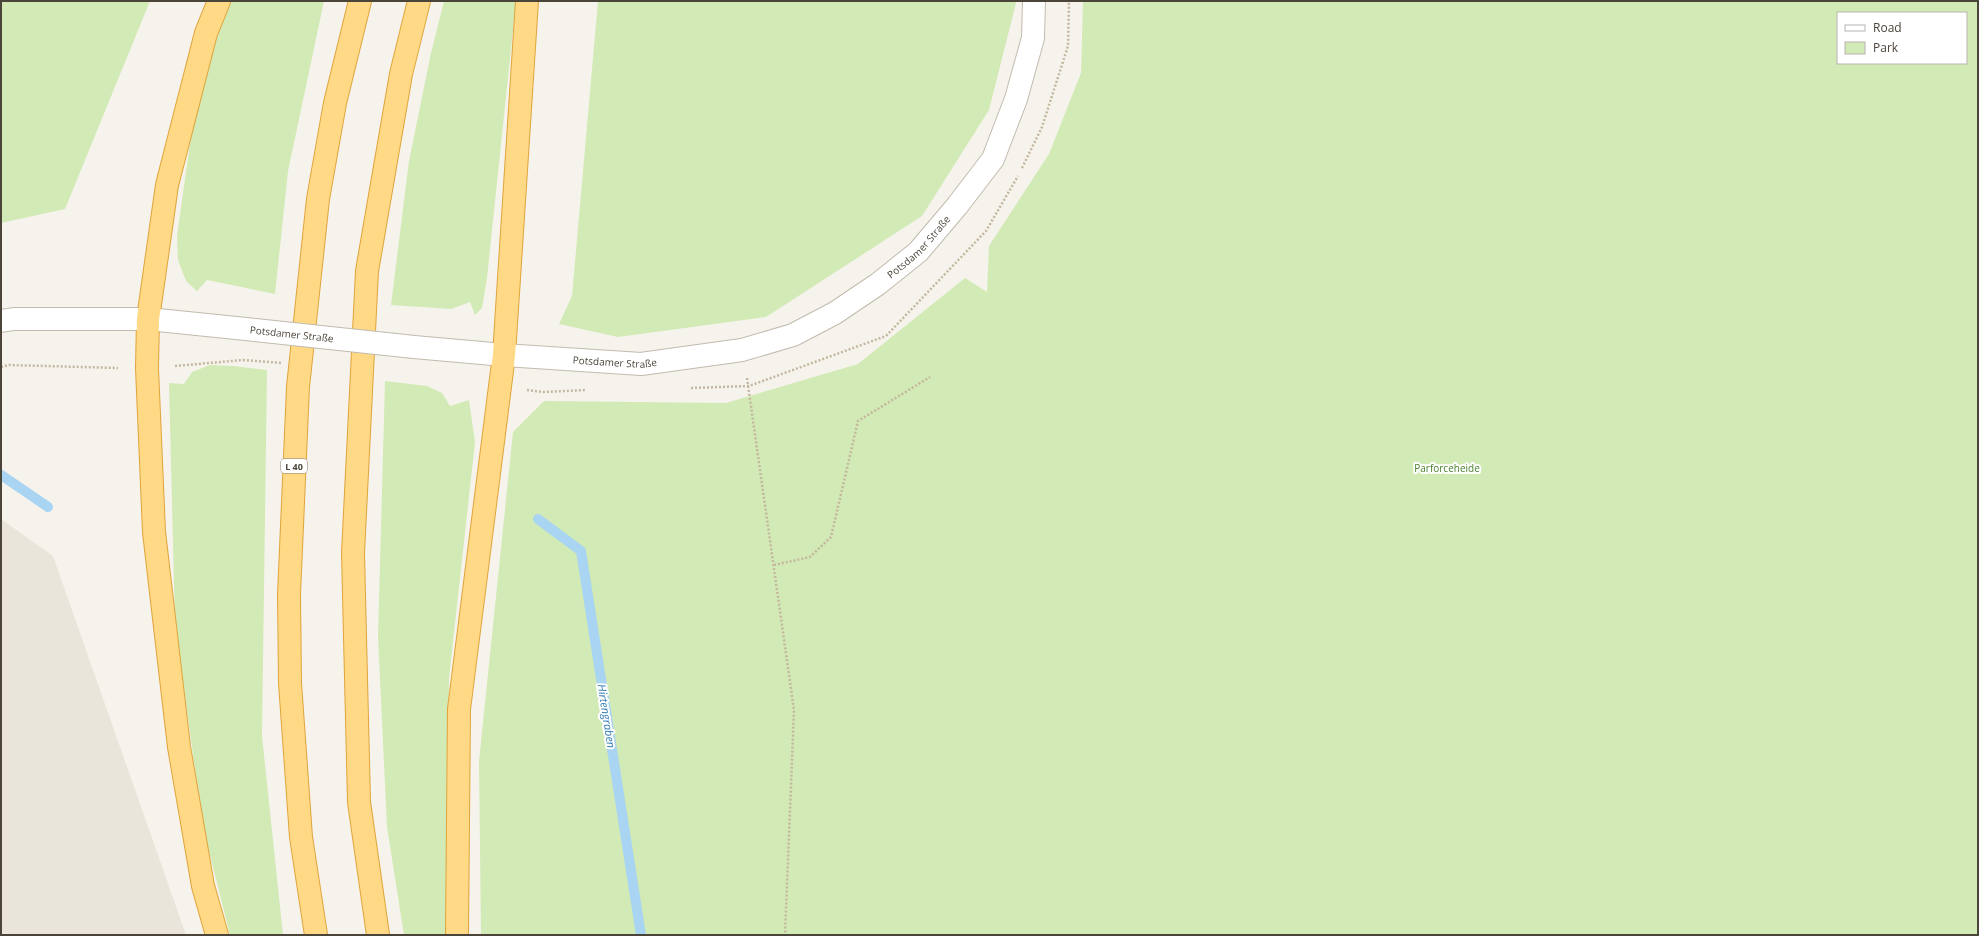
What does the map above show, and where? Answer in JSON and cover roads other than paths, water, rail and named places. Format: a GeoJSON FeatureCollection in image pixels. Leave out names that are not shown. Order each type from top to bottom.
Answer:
{"type":"FeatureCollection","features":[{"type":"Feature","properties":{"kind":"highway"},"geometry":{"type":"LineString","coordinates":[[217,935],[203,886],[179,747],[154,532],[147,368],[148,320],[166,185],[206,33],[219,1]]}},
{"type":"Feature","properties":{"kind":"highway","name":"L 40"},"geometry":{"type":"LineString","coordinates":[[316,935],[301,837],[290,684],[289,595],[298,387],[318,199],[335,103],[360,1]]}},
{"type":"Feature","properties":{"kind":"highway"},"geometry":{"type":"LineString","coordinates":[[378,935],[359,802],[353,553],[367,271],[401,74],[419,1]]}},
{"type":"Feature","properties":{"kind":"highway"},"geometry":{"type":"LineString","coordinates":[[457,935],[459,709],[504,355],[527,1]]}},
{"type":"Feature","properties":{"kind":"street","name":"Potsdamer Straße"},"geometry":{"type":"LineString","coordinates":[[1,321],[14,319],[148,320],[414,347],[504,355],[641,364],[742,350],[794,335],[835,313],[878,284],[918,252],[957,206],[993,159],[1016,99],[1033,38],[1034,1]]}},
{"type":"Feature","properties":{"kind":"waterway","name":"Hirtengraben"},"geometry":{"type":"LineString","coordinates":[[1,475],[48,507]]}},
{"type":"Feature","properties":{"kind":"waterway","name":"Hirtengraben"},"geometry":{"type":"LineString","coordinates":[[538,519],[581,551],[641,935]]}},
{"type":"Feature","properties":{"kind":"park label","name":"Parforceheide"},"geometry":{"type":"Point","coordinates":[1447,468]}}]}
